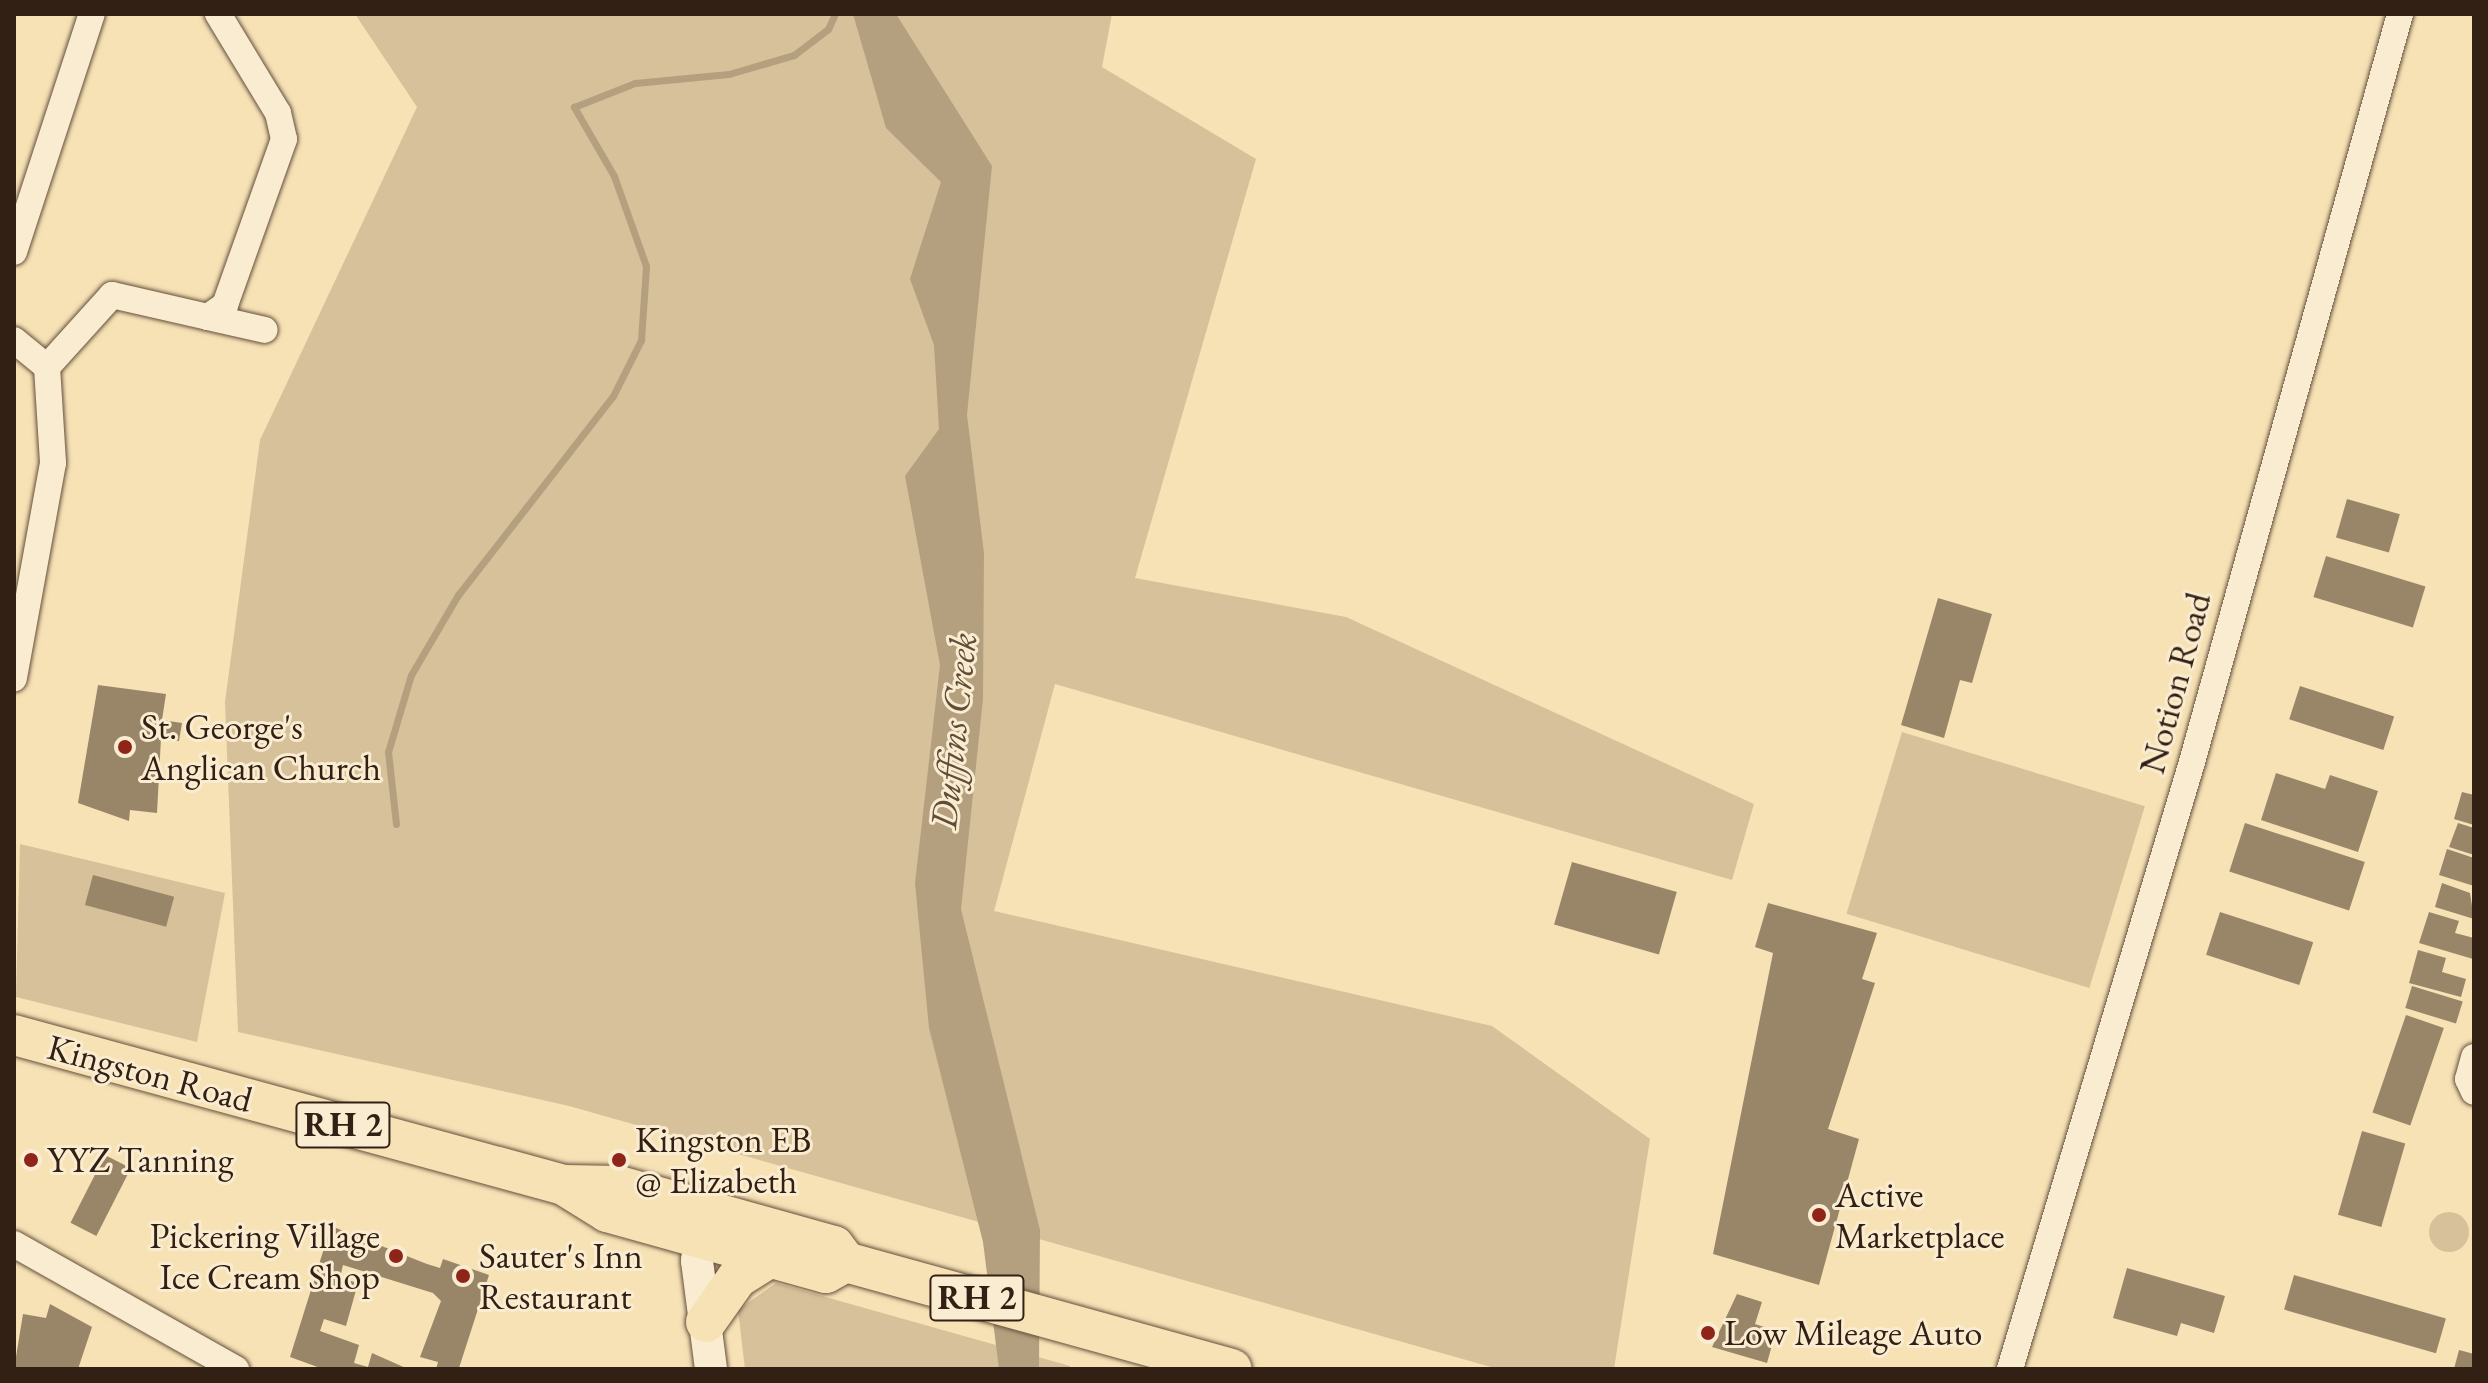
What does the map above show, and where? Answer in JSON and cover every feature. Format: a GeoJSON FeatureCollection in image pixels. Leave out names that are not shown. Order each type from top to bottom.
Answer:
{"type":"FeatureCollection","features":[{"type":"Feature","properties":{"kind":"main road","name":"Kingston Road"},"geometry":{"type":"LineString","coordinates":[[14,1035],[564,1185],[619,1186],[700,1223]]}},
{"type":"Feature","properties":{"kind":"main road","name":"RH 2"},"geometry":{"type":"LineString","coordinates":[[700,1223],[770,1257],[826,1273],[846,1262]]}},
{"type":"Feature","properties":{"kind":"main road","name":"RH 2"},"geometry":{"type":"LineString","coordinates":[[700,1223],[834,1246],[846,1262],[1231,1369]]}},
{"type":"Feature","properties":{"kind":"main road"},"geometry":{"type":"LineString","coordinates":[[706,1322],[737,1278],[770,1257]]}},
{"type":"Feature","properties":{"kind":"street"},"geometry":{"type":"LineString","coordinates":[[14,252],[92,14]]}},
{"type":"Feature","properties":{"kind":"street"},"geometry":{"type":"LineString","coordinates":[[208,317],[225,305],[284,139],[278,113],[218,14]]}},
{"type":"Feature","properties":{"kind":"street","name":"Notion Road"},"geometry":{"type":"LineString","coordinates":[[2010,1369],[2192,762],[2400,14]]}},
{"type":"Feature","properties":{"kind":"street"},"geometry":{"type":"LineString","coordinates":[[14,678],[53,463],[47,367],[112,295],[265,330]]}},
{"type":"Feature","properties":{"kind":"street"},"geometry":{"type":"LineString","coordinates":[[14,340],[47,367]]}},
{"type":"Feature","properties":{"kind":"street"},"geometry":{"type":"LineString","coordinates":[[2474,1057],[2468,1079],[2474,1092]]}},
{"type":"Feature","properties":{"kind":"street"},"geometry":{"type":"LineString","coordinates":[[700,1223],[711,1369]]}},
{"type":"Feature","properties":{"kind":"street"},"geometry":{"type":"LineString","coordinates":[[14,1244],[223,1366]]}},
{"type":"Feature","properties":{"kind":"shaded area"},"geometry":{"type":"Polygon","coordinates":[[[355,14],[1112,14],[1102,67],[1256,159],[1135,578],[1346,617],[1754,804],[1732,880],[1055,684],[994,911],[1492,1026],[1650,1139],[1614,1369],[1498,1369],[569,1106],[238,1032],[225,702],[260,440],[417,107],[355,14]]]}},
{"type":"Feature","properties":{"kind":"shaded area"},"geometry":{"type":"Polygon","coordinates":[[[1902,732],[2145,806],[2089,988],[1846,914],[1902,732]]]}},
{"type":"Feature","properties":{"kind":"shaded area"},"geometry":{"type":"Polygon","coordinates":[[[20,844],[225,893],[197,1042],[16,997],[20,844]]]}},
{"type":"Feature","properties":{"kind":"shaded area"},"geometry":{"type":"Polygon","coordinates":[[[2449,1212],[2463,1218],[2469,1232],[2463,1246],[2449,1252],[2435,1246],[2429,1232],[2435,1218],[2449,1212]]]}},
{"type":"Feature","properties":{"kind":"shaded area"},"geometry":{"type":"Polygon","coordinates":[[[776,1283],[1070,1366],[1070,1369],[745,1369],[738,1310],[776,1283]]]}},
{"type":"Feature","properties":{"kind":"water","name":"Duffins Creek"},"geometry":{"type":"Polygon","coordinates":[[[853,14],[896,14],[992,166],[967,415],[984,553],[983,699],[961,909],[1040,1230],[1039,1369],[999,1369],[983,1242],[929,1028],[915,883],[940,665],[905,476],[939,429],[934,345],[910,279],[941,182],[886,128],[853,14]]]}},
{"type":"Feature","properties":{"kind":"building"},"geometry":{"type":"Polygon","coordinates":[[[2347,499],[2400,514],[2389,553],[2336,537],[2347,499]]]}},
{"type":"Feature","properties":{"kind":"building"},"geometry":{"type":"Polygon","coordinates":[[[2326,556],[2425,586],[2413,628],[2313,597],[2326,556]]]}},
{"type":"Feature","properties":{"kind":"building"},"geometry":{"type":"Polygon","coordinates":[[[1938,598],[1992,614],[1972,683],[1960,680],[1944,738],[1901,725],[1938,598]]]}},
{"type":"Feature","properties":{"kind":"building","name":"St. George's Anglican Church"},"geometry":{"type":"Polygon","coordinates":[[[98,685],[166,694],[162,720],[182,723],[179,741],[161,738],[157,813],[130,810],[129,821],[78,803],[98,685]]]}},
{"type":"Feature","properties":{"kind":"building"},"geometry":{"type":"Polygon","coordinates":[[[2300,686],[2394,717],[2383,750],[2289,719],[2300,686]]]}},
{"type":"Feature","properties":{"kind":"building"},"geometry":{"type":"Polygon","coordinates":[[[2276,773],[2325,789],[2330,775],[2378,791],[2358,852],[2261,820],[2276,773]]]}},
{"type":"Feature","properties":{"kind":"building"},"geometry":{"type":"Polygon","coordinates":[[[2462,792],[2474,795],[2474,825],[2454,819],[2462,792]]]}},
{"type":"Feature","properties":{"kind":"building"},"geometry":{"type":"Polygon","coordinates":[[[2245,823],[2365,862],[2349,910],[2229,872],[2245,823]]]}},
{"type":"Feature","properties":{"kind":"building"},"geometry":{"type":"Polygon","coordinates":[[[2458,823],[2474,828],[2474,855],[2449,847],[2458,823]]]}},
{"type":"Feature","properties":{"kind":"building"},"geometry":{"type":"Polygon","coordinates":[[[2447,849],[2474,858],[2474,886],[2439,875],[2447,849]]]}},
{"type":"Feature","properties":{"kind":"building"},"geometry":{"type":"Polygon","coordinates":[[[1572,862],[1677,892],[1659,955],[1554,924],[1572,862]]]}},
{"type":"Feature","properties":{"kind":"building"},"geometry":{"type":"Polygon","coordinates":[[[93,875],[174,897],[166,927],[85,905],[93,875]]]}},
{"type":"Feature","properties":{"kind":"building"},"geometry":{"type":"Polygon","coordinates":[[[2442,883],[2470,893],[2474,919],[2435,907],[2442,883]]]}},
{"type":"Feature","properties":{"kind":"building"},"geometry":{"type":"Polygon","coordinates":[[[1768,903],[1877,933],[1862,979],[1875,983],[1828,1129],[1859,1139],[1819,1285],[1713,1254],[1773,953],[1755,947],[1768,903]]]}},
{"type":"Feature","properties":{"kind":"building"},"geometry":{"type":"Polygon","coordinates":[[[2220,912],[2313,942],[2299,985],[2206,955],[2220,912]]]}},
{"type":"Feature","properties":{"kind":"building"},"geometry":{"type":"Polygon","coordinates":[[[2429,912],[2459,921],[2455,933],[2474,938],[2473,959],[2419,943],[2429,912]]]}},
{"type":"Feature","properties":{"kind":"building"},"geometry":{"type":"Polygon","coordinates":[[[2418,950],[2446,958],[2442,972],[2466,979],[2461,997],[2409,983],[2418,950]]]}},
{"type":"Feature","properties":{"kind":"building"},"geometry":{"type":"Polygon","coordinates":[[[2412,986],[2463,1001],[2456,1023],[2405,1008],[2412,986]]]}},
{"type":"Feature","properties":{"kind":"building"},"geometry":{"type":"Polygon","coordinates":[[[2406,1015],[2444,1028],[2410,1125],[2372,1112],[2406,1015]]]}},
{"type":"Feature","properties":{"kind":"building"},"geometry":{"type":"Polygon","coordinates":[[[2362,1131],[2405,1143],[2381,1227],[2338,1215],[2362,1131]]]}},
{"type":"Feature","properties":{"kind":"building"},"geometry":{"type":"Polygon","coordinates":[[[105,1155],[131,1168],[96,1236],[70,1223],[105,1155]]]}},
{"type":"Feature","properties":{"kind":"building"},"geometry":{"type":"Polygon","coordinates":[[[331,1226],[427,1264],[440,1268],[443,1259],[489,1275],[459,1368],[436,1369],[438,1362],[420,1357],[441,1301],[433,1293],[343,1265],[340,1278],[358,1283],[346,1326],[324,1319],[320,1331],[359,1345],[354,1363],[368,1367],[372,1353],[408,1369],[323,1369],[290,1357],[331,1226]]]}},
{"type":"Feature","properties":{"kind":"building"},"geometry":{"type":"Polygon","coordinates":[[[2127,1268],[2225,1296],[2214,1333],[2181,1323],[2177,1336],[2113,1318],[2127,1268]]]}},
{"type":"Feature","properties":{"kind":"building"},"geometry":{"type":"Polygon","coordinates":[[[2294,1275],[2446,1319],[2436,1353],[2284,1310],[2294,1275]]]}},
{"type":"Feature","properties":{"kind":"building"},"geometry":{"type":"Polygon","coordinates":[[[1737,1294],[1762,1302],[1755,1324],[1776,1331],[1767,1363],[1712,1347],[1737,1294]]]}},
{"type":"Feature","properties":{"kind":"building"},"geometry":{"type":"Polygon","coordinates":[[[50,1304],[92,1327],[78,1369],[14,1369],[23,1314],[46,1318],[50,1304]]]}},
{"type":"Feature","properties":{"kind":"building"},"geometry":{"type":"Polygon","coordinates":[[[2459,1350],[2474,1354],[2474,1369],[2454,1369],[2459,1350]]]}},
{"type":"Feature","properties":{"kind":"waterway"},"geometry":{"type":"LineString","coordinates":[[396,824],[388,752],[411,675],[458,595],[613,396],[641,340],[646,266],[614,176],[574,107],[635,83],[729,74],[794,55],[828,29],[835,14]]}},
{"type":"Feature","properties":{"kind":"place","name":"St. George's Anglican Church"},"geometry":{"type":"Point","coordinates":[125,747]}},
{"type":"Feature","properties":{"kind":"place","name":"YYZ Tanning"},"geometry":{"type":"Point","coordinates":[31,1160]}},
{"type":"Feature","properties":{"kind":"place","name":"Kingston EB @ Elizabeth"},"geometry":{"type":"Point","coordinates":[619,1160]}},
{"type":"Feature","properties":{"kind":"place","name":"Active Marketplace"},"geometry":{"type":"Point","coordinates":[1819,1215]}},
{"type":"Feature","properties":{"kind":"place","name":"Pickering Village Ice Cream Shop"},"geometry":{"type":"Point","coordinates":[396,1256]}},
{"type":"Feature","properties":{"kind":"place","name":"Sauter's Inn Restaurant"},"geometry":{"type":"Point","coordinates":[463,1276]}},
{"type":"Feature","properties":{"kind":"place","name":"Low Mileage Auto"},"geometry":{"type":"Point","coordinates":[1708,1333]}}]}
